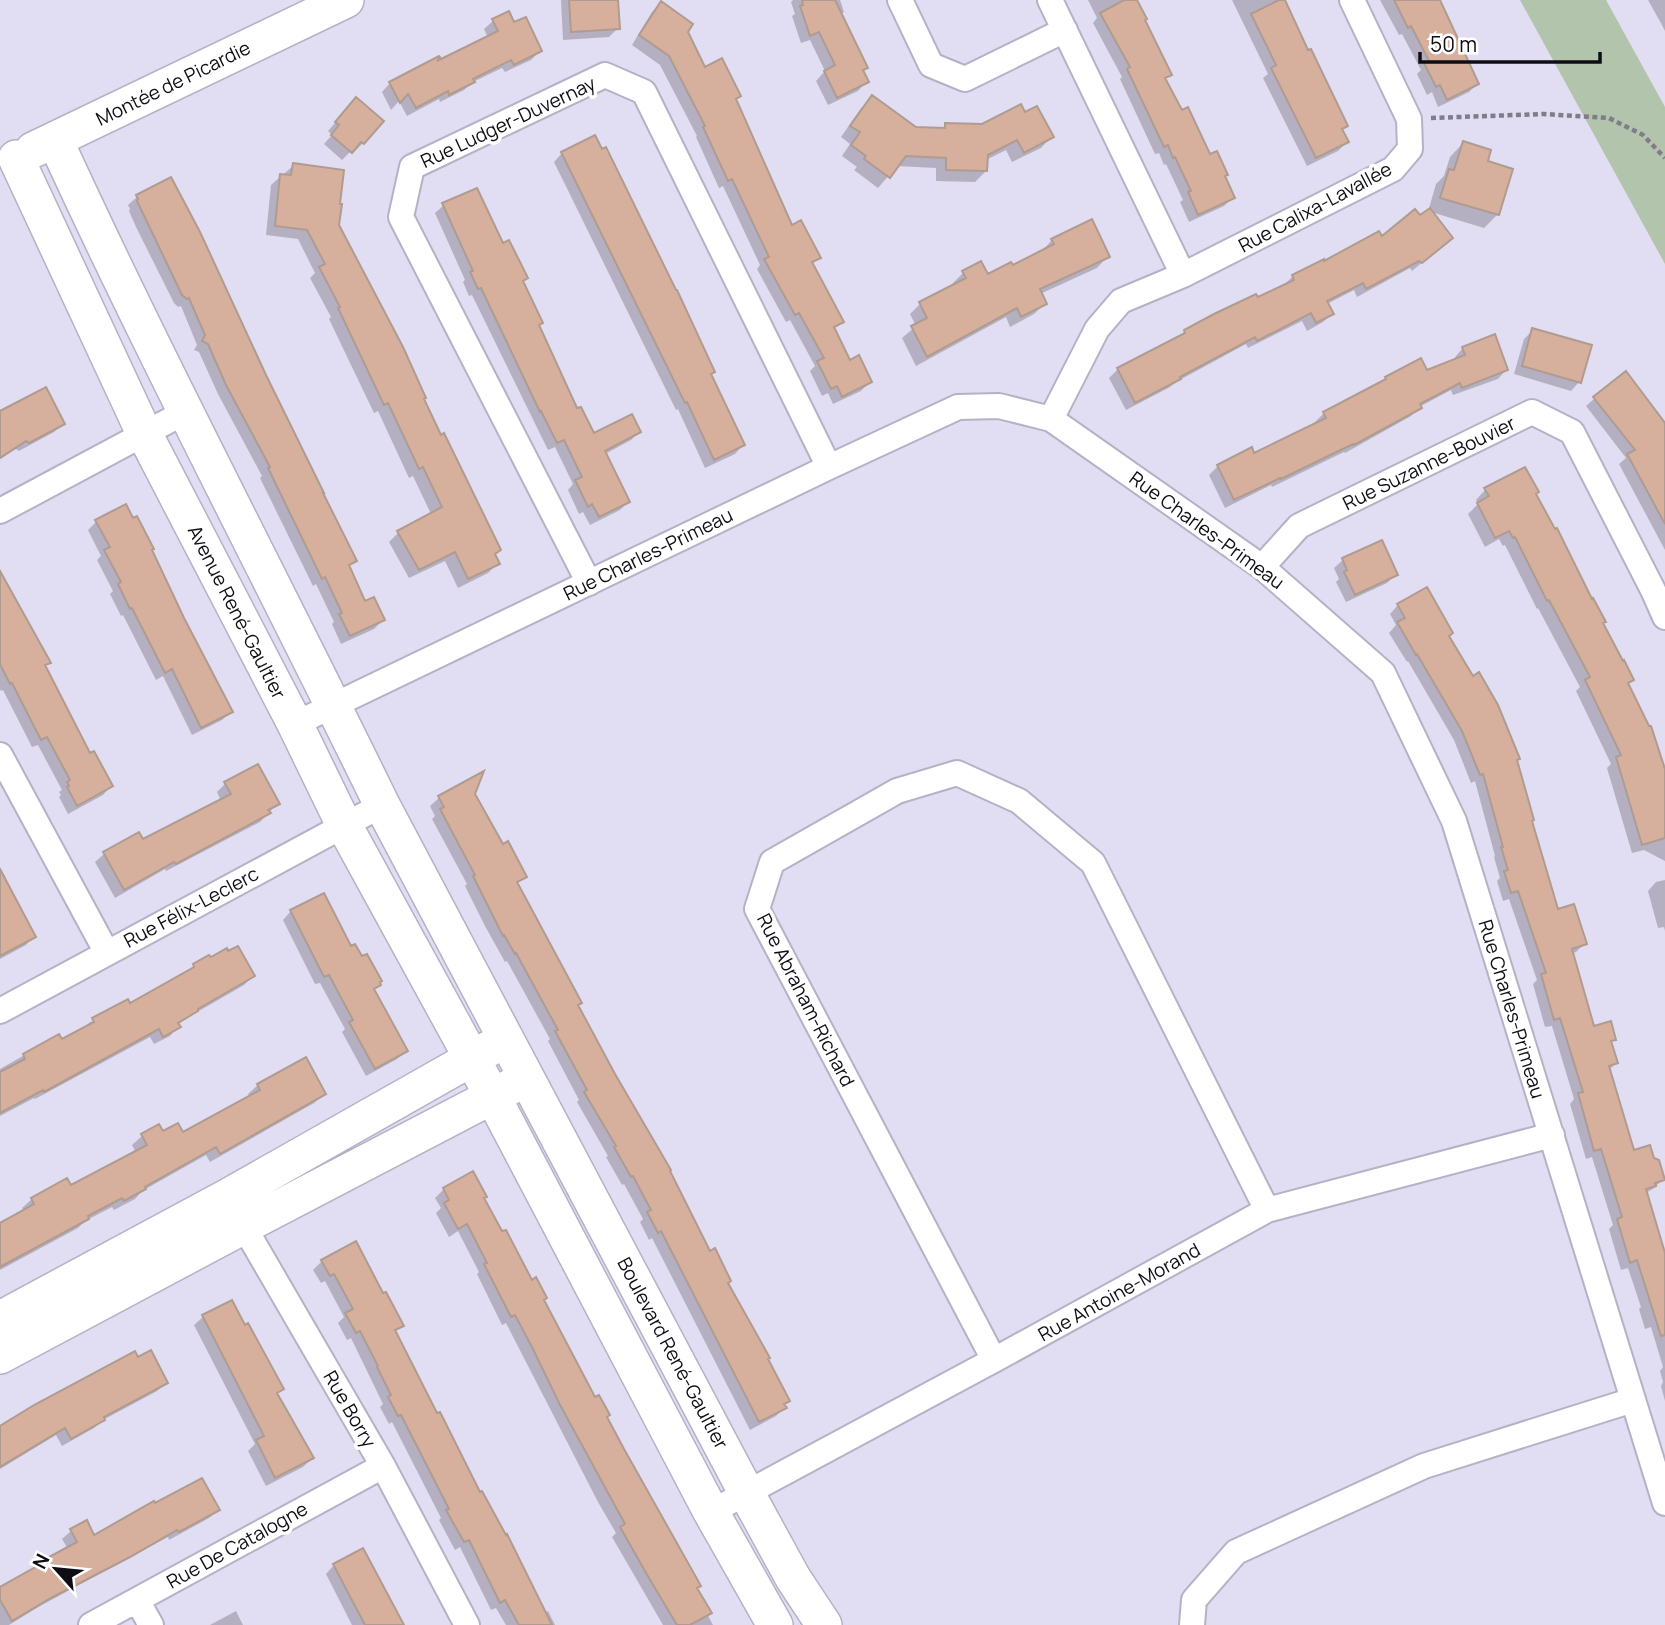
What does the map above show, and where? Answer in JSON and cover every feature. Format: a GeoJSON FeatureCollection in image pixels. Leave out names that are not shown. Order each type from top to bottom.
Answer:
{"type":"FeatureCollection","features":[{"type":"Feature","properties":{"kind":"street","name":"Montée de Picardie"},"geometry":{"type":"LineString","coordinates":[[8,162],[346,0]]}},
{"type":"Feature","properties":{"kind":"street"},"geometry":{"type":"LineString","coordinates":[[900,0],[931,65],[965,79],[1065,30]]}},
{"type":"Feature","properties":{"kind":"street"},"geometry":{"type":"LineString","coordinates":[[1050,0],[1183,275]]}},
{"type":"Feature","properties":{"kind":"street","name":"Rue Calixa-Lavallée"},"geometry":{"type":"LineString","coordinates":[[1051,419],[1097,329],[1121,301],[1183,275],[1393,169],[1410,149],[1409,119],[1352,0]]}},
{"type":"Feature","properties":{"kind":"street","name":"Rue Ludger-Duvernay"},"geometry":{"type":"LineString","coordinates":[[589,583],[401,217],[412,167],[605,75],[644,92],[829,467]]}},
{"type":"Feature","properties":{"kind":"street"},"geometry":{"type":"LineString","coordinates":[[0,1356],[235,1211],[471,1058],[507,1038],[382,805],[185,412],[55,140]]}},
{"type":"Feature","properties":{"kind":"street","name":"Avenue René-Gaultier"},"geometry":{"type":"LineString","coordinates":[[8,162],[344,825],[471,1058]]}},
{"type":"Feature","properties":{"kind":"street","name":"Rue Charles-Primeau"},"geometry":{"type":"LineString","coordinates":[[295,724],[958,407],[999,405],[1051,419],[1262,567],[1383,673],[1454,821],[1665,1503]]}},
{"type":"Feature","properties":{"kind":"street"},"geometry":{"type":"LineString","coordinates":[[0,511],[185,412]]}},
{"type":"Feature","properties":{"kind":"street","name":"Rue Suzanne-Bouvier"},"geometry":{"type":"LineString","coordinates":[[1262,567],[1299,527],[1532,412],[1572,432],[1665,617]]}},
{"type":"Feature","properties":{"kind":"street"},"geometry":{"type":"LineString","coordinates":[[0,755],[107,953]]}},
{"type":"Feature","properties":{"kind":"street","name":"Rue Abraham-Richard"},"geometry":{"type":"LineString","coordinates":[[994,1360],[757,909],[772,862],[897,791],[957,773],[1019,801],[1093,863],[1267,1210]]}},
{"type":"Feature","properties":{"kind":"street","name":"Rue Félix-Leclerc"},"geometry":{"type":"LineString","coordinates":[[0,1011],[382,805]]}},
{"type":"Feature","properties":{"kind":"street","name":"Boulevard René-Gaultier"},"geometry":{"type":"LineString","coordinates":[[507,1038],[526,1079],[746,1492],[793,1578],[824,1625]]}},
{"type":"Feature","properties":{"kind":"street","name":"Boulevard René-Gaultier"},"geometry":{"type":"LineString","coordinates":[[471,1058],[711,1512],[775,1625]]}},
{"type":"Feature","properties":{"kind":"street"},"geometry":{"type":"LineString","coordinates":[[0,1319],[493,1097],[526,1079]]}},
{"type":"Feature","properties":{"kind":"street","name":"Rue Antoine-Morand"},"geometry":{"type":"LineString","coordinates":[[711,1512],[1267,1210],[1552,1135]]}},
{"type":"Feature","properties":{"kind":"street","name":"Rue Borry"},"geometry":{"type":"LineString","coordinates":[[235,1211],[383,1466],[467,1625]]}},
{"type":"Feature","properties":{"kind":"street"},"geometry":{"type":"LineString","coordinates":[[1192,1625],[1194,1600],[1236,1552],[1424,1466],[1633,1399]]}},
{"type":"Feature","properties":{"kind":"street","name":"Rue De Catalogne"},"geometry":{"type":"LineString","coordinates":[[91,1625],[383,1466]]}},
{"type":"Feature","properties":{"kind":"street"},"geometry":{"type":"LineString","coordinates":[[137,1600],[151,1625]]}},
{"type":"Feature","properties":{"kind":"path"},"geometry":{"type":"LineString","coordinates":[[1409,119],[1544,114],[1608,118],[1643,135],[1665,158]]}},
{"type":"Feature","properties":{"kind":"green space"},"geometry":{"type":"Polygon","coordinates":[[[1520,0],[1606,0],[1665,107],[1665,264],[1520,0]]]}},
{"type":"Feature","properties":{"kind":"building"},"geometry":{"type":"Polygon","coordinates":[[[569,0],[618,0],[620,29],[571,32],[569,0]]]}},
{"type":"Feature","properties":{"kind":"building"},"geometry":{"type":"Polygon","coordinates":[[[802,0],[835,0],[868,68],[863,70],[869,82],[837,98],[824,71],[835,65],[819,32],[810,36],[800,6],[803,5],[802,0]]]}},
{"type":"Feature","properties":{"kind":"building"},"geometry":{"type":"Polygon","coordinates":[[[1124,0],[1137,0],[1172,75],[1165,78],[1182,110],[1188,107],[1210,154],[1217,151],[1228,175],[1225,176],[1235,198],[1198,215],[1188,192],[1191,191],[1175,157],[1173,158],[1168,145],[1164,147],[1127,69],[1130,67],[1100,13],[1124,0]]]}},
{"type":"Feature","properties":{"kind":"building"},"geometry":{"type":"Polygon","coordinates":[[[1279,0],[1285,0],[1348,126],[1342,129],[1349,142],[1316,158],[1271,68],[1276,65],[1251,14],[1279,0]]]}},
{"type":"Feature","properties":{"kind":"building"},"geometry":{"type":"Polygon","coordinates":[[[1394,0],[1440,0],[1479,84],[1447,100],[1440,85],[1436,87],[1424,63],[1429,61],[1394,0]]]}},
{"type":"Feature","properties":{"kind":"building"},"geometry":{"type":"Polygon","coordinates":[[[661,1],[693,24],[688,32],[705,67],[722,58],[741,96],[736,99],[792,225],[801,220],[821,258],[812,262],[844,322],[834,327],[850,360],[859,355],[872,382],[842,397],[837,386],[831,389],[817,361],[824,358],[799,313],[795,315],[764,259],[769,257],[732,179],[728,181],[703,127],[705,126],[669,56],[639,35],[661,1]]]}},
{"type":"Feature","properties":{"kind":"building"},"geometry":{"type":"Polygon","coordinates":[[[509,11],[514,22],[526,17],[542,51],[514,65],[511,60],[473,79],[475,82],[449,95],[448,91],[416,108],[408,94],[400,103],[389,82],[439,56],[437,61],[498,31],[492,19],[509,11]]]}},
{"type":"Feature","properties":{"kind":"building"},"geometry":{"type":"Polygon","coordinates":[[[872,95],[916,127],[945,128],[945,123],[982,124],[1021,104],[1025,112],[1037,106],[1054,137],[1024,153],[1017,140],[988,155],[987,171],[946,170],[946,158],[906,156],[890,178],[864,159],[866,156],[851,145],[860,132],[850,126],[872,95]]]}},
{"type":"Feature","properties":{"kind":"building"},"geometry":{"type":"Polygon","coordinates":[[[356,97],[384,121],[364,144],[361,142],[352,153],[331,135],[339,125],[335,122],[356,97]]]}},
{"type":"Feature","properties":{"kind":"building"},"geometry":{"type":"Polygon","coordinates":[[[595,135],[602,149],[606,147],[677,290],[715,372],[711,374],[745,445],[714,460],[561,152],[595,135]]]}},
{"type":"Feature","properties":{"kind":"building"},"geometry":{"type":"Polygon","coordinates":[[[1463,141],[1491,150],[1488,161],[1513,169],[1499,215],[1440,198],[1449,169],[1454,170],[1463,141]]]}},
{"type":"Feature","properties":{"kind":"building"},"geometry":{"type":"Polygon","coordinates":[[[293,163],[344,170],[339,225],[403,347],[441,435],[444,433],[501,550],[495,554],[500,564],[468,579],[455,552],[419,570],[397,531],[442,507],[423,467],[419,469],[388,403],[384,405],[319,267],[325,264],[307,230],[275,226],[280,174],[291,175],[293,163]]]}},
{"type":"Feature","properties":{"kind":"building"},"geometry":{"type":"Polygon","coordinates":[[[171,177],[200,232],[357,561],[349,565],[365,601],[374,597],[385,620],[350,636],[325,577],[322,579],[268,468],[270,467],[226,385],[208,344],[202,341],[205,335],[189,298],[182,295],[137,201],[136,195],[171,177]]]}},
{"type":"Feature","properties":{"kind":"building"},"geometry":{"type":"Polygon","coordinates":[[[477,188],[503,243],[509,240],[528,278],[523,281],[543,323],[539,325],[577,408],[581,407],[594,433],[632,414],[641,432],[605,451],[630,502],[599,517],[592,504],[588,507],[575,480],[582,477],[564,440],[557,443],[481,288],[478,289],[470,272],[473,271],[442,203],[477,188]]]}},
{"type":"Feature","properties":{"kind":"building"},"geometry":{"type":"Polygon","coordinates":[[[1430,208],[1453,238],[1422,263],[1419,261],[1366,289],[1363,283],[1327,301],[1334,314],[1316,323],[1311,313],[1257,341],[1255,337],[1135,403],[1117,368],[1185,333],[1184,330],[1214,314],[1294,280],[1292,275],[1379,231],[1382,236],[1415,209],[1420,215],[1430,208]]]}},
{"type":"Feature","properties":{"kind":"building"},"geometry":{"type":"Polygon","coordinates":[[[1092,219],[1110,257],[1040,289],[1047,304],[1021,317],[1017,308],[927,357],[911,326],[927,318],[919,302],[966,278],[962,271],[981,261],[988,274],[1011,262],[1013,265],[1054,244],[1051,239],[1092,219]]]}},
{"type":"Feature","properties":{"kind":"building"},"geometry":{"type":"Polygon","coordinates":[[[1532,328],[1592,345],[1581,383],[1522,366],[1532,328]]]}},
{"type":"Feature","properties":{"kind":"building"},"geometry":{"type":"Polygon","coordinates":[[[1495,334],[1508,370],[1462,388],[1460,383],[1420,404],[1422,408],[1354,445],[1234,500],[1217,465],[1252,447],[1254,453],[1326,418],[1323,412],[1421,358],[1427,370],[1465,355],[1462,347],[1495,334]]]}},
{"type":"Feature","properties":{"kind":"building"},"geometry":{"type":"Polygon","coordinates":[[[1626,371],[1665,423],[1665,524],[1627,454],[1635,450],[1593,397],[1626,371]]]}},
{"type":"Feature","properties":{"kind":"building"},"geometry":{"type":"Polygon","coordinates":[[[46,387],[65,424],[29,443],[26,441],[0,458],[0,411],[46,387]]]}},
{"type":"Feature","properties":{"kind":"building"},"geometry":{"type":"Polygon","coordinates":[[[1525,467],[1539,492],[1536,494],[1555,529],[1557,528],[1634,680],[1628,683],[1651,726],[1665,769],[1665,838],[1642,845],[1616,757],[1621,755],[1585,680],[1590,677],[1515,537],[1513,538],[1509,531],[1495,538],[1477,503],[1489,496],[1484,488],[1525,467]]]}},
{"type":"Feature","properties":{"kind":"building"},"geometry":{"type":"Polygon","coordinates":[[[126,504],[133,518],[137,516],[154,549],[152,550],[184,618],[233,712],[201,728],[172,669],[165,673],[132,608],[130,609],[118,584],[121,582],[104,550],[110,547],[95,520],[126,504]]]}},
{"type":"Feature","properties":{"kind":"building"},"geometry":{"type":"Polygon","coordinates":[[[1382,540],[1398,575],[1355,595],[1344,572],[1347,570],[1342,558],[1382,540]]]}},
{"type":"Feature","properties":{"kind":"building"},"geometry":{"type":"Polygon","coordinates":[[[0,571],[51,663],[45,665],[90,753],[94,751],[113,786],[77,806],[67,787],[70,780],[47,737],[41,740],[0,664],[0,571]]]}},
{"type":"Feature","properties":{"kind":"building"},"geometry":{"type":"Polygon","coordinates":[[[1427,587],[1453,633],[1449,636],[1473,676],[1479,672],[1498,705],[1520,759],[1517,760],[1534,820],[1532,821],[1558,909],[1574,904],[1587,944],[1572,949],[1594,1026],[1611,1021],[1616,1040],[1611,1041],[1618,1063],[1609,1066],[1634,1150],[1650,1145],[1654,1158],[1659,1160],[1665,1180],[1646,1189],[1665,1253],[1665,1335],[1661,1336],[1637,1260],[1630,1263],[1617,1219],[1622,1217],[1601,1149],[1594,1151],[1578,1093],[1583,1092],[1560,1018],[1554,1020],[1541,974],[1546,973],[1518,891],[1511,893],[1504,871],[1508,870],[1483,774],[1480,775],[1462,731],[1397,622],[1405,618],[1397,604],[1427,587]]]}},
{"type":"Feature","properties":{"kind":"building"},"geometry":{"type":"Polygon","coordinates":[[[258,764],[280,804],[268,810],[271,813],[124,890],[103,852],[139,832],[143,839],[231,794],[224,782],[258,764]]]}},
{"type":"Feature","properties":{"kind":"building"},"geometry":{"type":"Polygon","coordinates":[[[484,771],[475,794],[503,844],[508,841],[527,877],[517,882],[582,1003],[578,1005],[671,1170],[710,1251],[715,1248],[731,1281],[728,1283],[770,1358],[768,1359],[790,1401],[784,1404],[787,1408],[759,1422],[661,1231],[658,1233],[647,1212],[651,1210],[633,1176],[631,1177],[584,1092],[587,1090],[555,1031],[558,1030],[516,953],[503,936],[440,809],[444,807],[438,796],[484,771]]]}},
{"type":"Feature","properties":{"kind":"building"},"geometry":{"type":"Polygon","coordinates":[[[0,869],[36,937],[0,956],[0,869]]]}},
{"type":"Feature","properties":{"kind":"building"},"geometry":{"type":"Polygon","coordinates":[[[324,893],[351,946],[355,944],[362,956],[367,954],[382,981],[381,985],[374,989],[408,1051],[375,1069],[349,1022],[353,1020],[329,975],[324,977],[290,910],[324,893]]]}},
{"type":"Feature","properties":{"kind":"building"},"geometry":{"type":"Polygon","coordinates":[[[238,946],[255,976],[198,1009],[178,1023],[181,1027],[163,1037],[159,1029],[0,1113],[0,1072],[25,1059],[23,1054],[59,1034],[62,1039],[94,1022],[92,1018],[128,999],[130,1003],[194,967],[193,964],[209,955],[211,957],[227,948],[228,951],[238,946]]]}},
{"type":"Feature","properties":{"kind":"building"},"geometry":{"type":"Polygon","coordinates":[[[306,1057],[326,1094],[220,1154],[216,1147],[145,1187],[146,1189],[88,1216],[89,1219],[0,1267],[0,1223],[34,1204],[31,1198],[67,1178],[71,1185],[147,1145],[141,1134],[159,1124],[163,1131],[178,1123],[183,1132],[260,1090],[257,1084],[306,1057]]]}},
{"type":"Feature","properties":{"kind":"building"},"geometry":{"type":"Polygon","coordinates":[[[473,1171],[502,1231],[506,1230],[532,1280],[536,1277],[547,1298],[544,1300],[595,1397],[599,1395],[624,1449],[701,1586],[697,1588],[712,1613],[690,1625],[677,1625],[649,1578],[620,1527],[625,1524],[559,1403],[533,1349],[515,1315],[511,1317],[467,1224],[458,1229],[444,1203],[449,1200],[443,1188],[473,1171]]]}},
{"type":"Feature","properties":{"kind":"building"},"geometry":{"type":"Polygon","coordinates":[[[356,1241],[404,1326],[395,1330],[437,1413],[440,1412],[480,1492],[482,1491],[507,1534],[552,1625],[519,1625],[505,1600],[500,1603],[469,1540],[464,1542],[446,1510],[449,1509],[401,1415],[398,1416],[388,1397],[391,1395],[360,1331],[356,1333],[345,1313],[353,1309],[334,1274],[330,1276],[321,1260],[356,1241]]]}},
{"type":"Feature","properties":{"kind":"building"},"geometry":{"type":"Polygon","coordinates":[[[232,1300],[245,1325],[248,1323],[284,1389],[277,1393],[314,1458],[275,1478],[256,1440],[264,1436],[202,1315],[232,1300]]]}},
{"type":"Feature","properties":{"kind":"building"},"geometry":{"type":"Polygon","coordinates":[[[151,1350],[168,1383],[104,1417],[105,1420],[71,1439],[65,1428],[0,1467],[0,1426],[135,1351],[138,1357],[151,1350]]]}},
{"type":"Feature","properties":{"kind":"building"},"geometry":{"type":"Polygon","coordinates":[[[202,1478],[220,1510],[179,1532],[177,1530],[12,1621],[0,1600],[0,1587],[77,1542],[70,1529],[87,1520],[94,1535],[202,1478]]]}},
{"type":"Feature","properties":{"kind":"building"},"geometry":{"type":"Polygon","coordinates":[[[363,1548],[404,1625],[365,1625],[333,1564],[363,1548]]]}}]}
